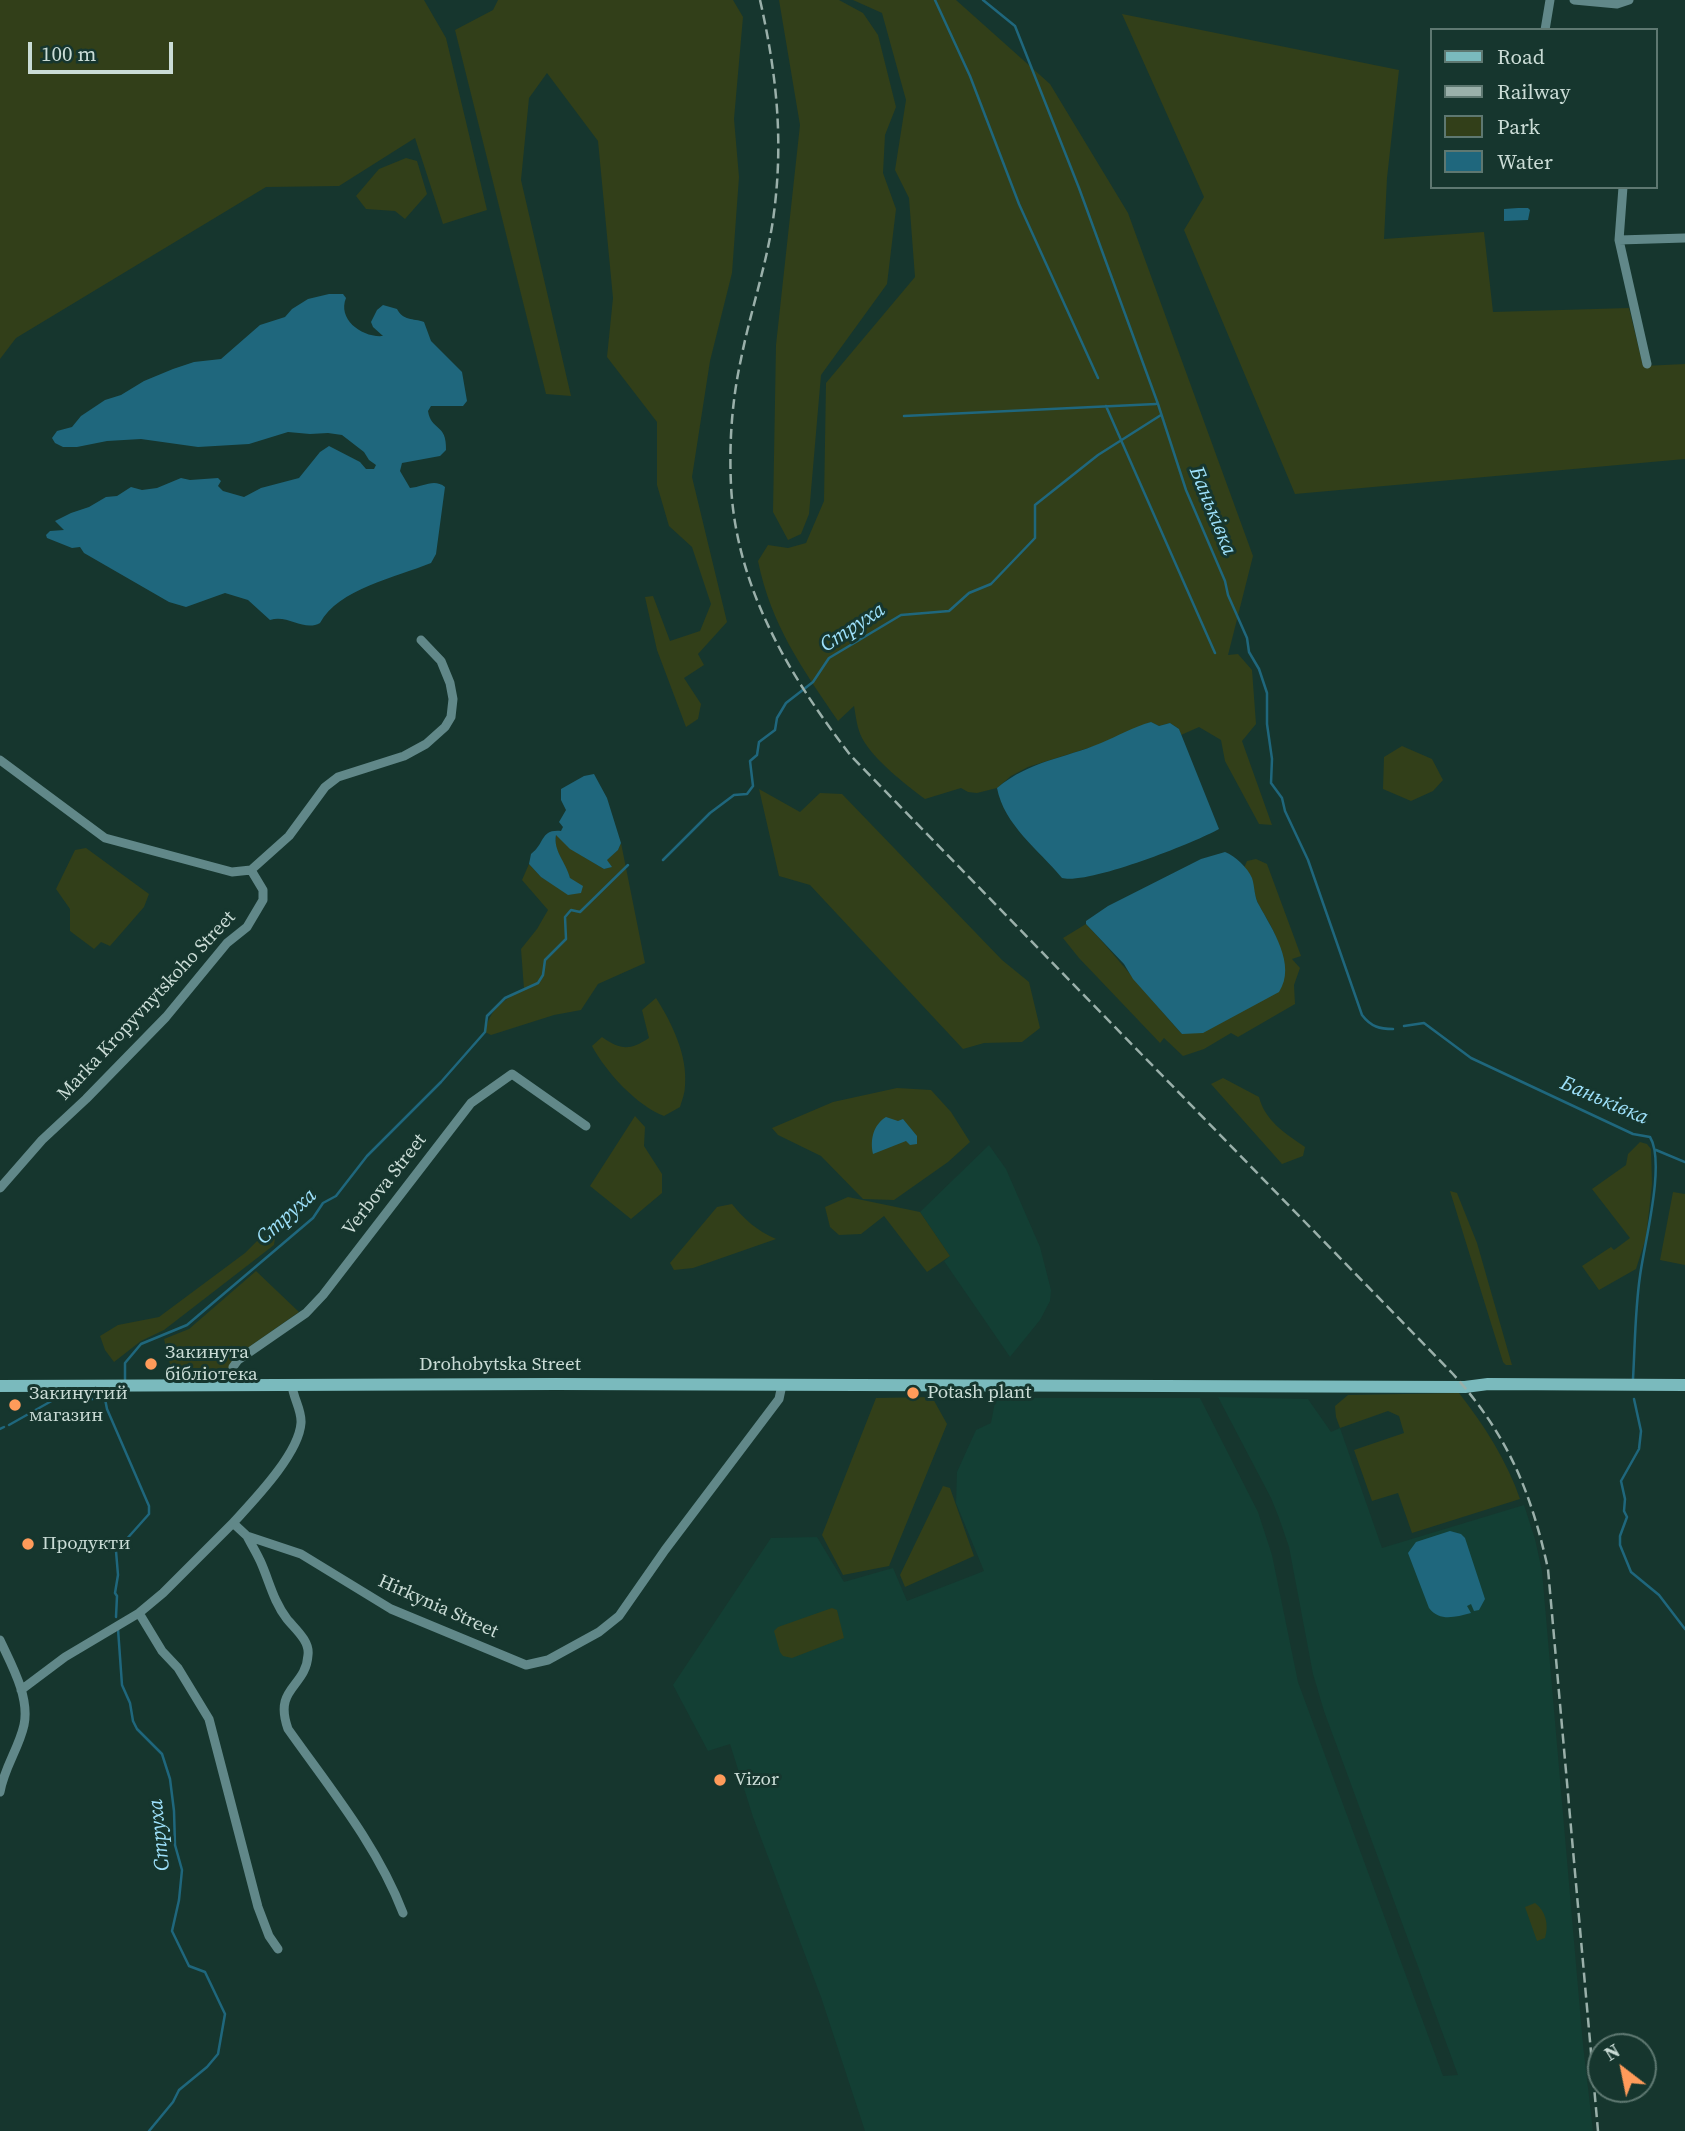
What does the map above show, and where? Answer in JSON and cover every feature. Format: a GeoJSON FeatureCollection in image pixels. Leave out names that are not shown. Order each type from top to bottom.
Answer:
{"type":"FeatureCollection","features":[{"type":"Feature","properties":{"kind":"street"},"geometry":{"type":"LineString","coordinates":[[1545,28],[1550,0]]}},
{"type":"Feature","properties":{"kind":"street"},"geometry":{"type":"LineString","coordinates":[[1574,0],[1617,4],[1629,0]]}},
{"type":"Feature","properties":{"kind":"street"},"geometry":{"type":"LineString","coordinates":[[1623,189],[1619,240],[1647,364]]}},
{"type":"Feature","properties":{"kind":"street"},"geometry":{"type":"LineString","coordinates":[[1619,240],[1685,238]]}},
{"type":"Feature","properties":{"kind":"street"},"geometry":{"type":"LineString","coordinates":[[0,760],[105,838],[232,872],[251,870],[289,836],[325,787],[338,777],[404,756],[426,744],[445,727],[451,717],[453,699],[450,682],[441,661],[421,640]]}},
{"type":"Feature","properties":{"kind":"street","name":"Marka Kropyvnytskoho Street"},"geometry":{"type":"LineString","coordinates":[[0,1188],[42,1140],[166,1017],[227,943],[247,927],[263,900],[263,890],[251,870]]}},
{"type":"Feature","properties":{"kind":"street","name":"Verbova Street"},"geometry":{"type":"LineString","coordinates":[[232,1384],[233,1367],[238,1360],[306,1313],[323,1295],[471,1102],[512,1074],[586,1126]]}},
{"type":"Feature","properties":{"kind":"street","name":"Drohobytska Street"},"geometry":{"type":"LineString","coordinates":[[0,1386],[232,1384],[1331,1388],[1685,1385]]}},
{"type":"Feature","properties":{"kind":"street"},"geometry":{"type":"LineString","coordinates":[[21,1690],[65,1657],[139,1613],[163,1593],[233,1523],[271,1480],[299,1433],[301,1422],[292,1385]]}},
{"type":"Feature","properties":{"kind":"street","name":"Hirkynia Street"},"geometry":{"type":"LineString","coordinates":[[233,1523],[247,1536],[301,1554],[391,1609],[526,1665],[535,1665],[599,1632],[619,1616],[665,1549],[779,1399],[782,1385]]}},
{"type":"Feature","properties":{"kind":"street"},"geometry":{"type":"LineString","coordinates":[[247,1536],[276,1602],[308,1647],[309,1657],[304,1671],[283,1703],[288,1729],[384,1872],[402,1913]]}},
{"type":"Feature","properties":{"kind":"street"},"geometry":{"type":"LineString","coordinates":[[139,1613],[162,1651],[178,1668],[209,1719],[258,1907],[269,1936],[278,1949]]}},
{"type":"Feature","properties":{"kind":"street"},"geometry":{"type":"LineString","coordinates":[[0,1640],[21,1690],[25,1717],[7,1764],[0,1792]]}},
{"type":"Feature","properties":{"kind":"shaded area"},"geometry":{"type":"Polygon","coordinates":[[[989,1145],[1006,1169],[1040,1247],[1051,1290],[1050,1301],[1040,1320],[1010,1357],[944,1261],[950,1256],[920,1212],[989,1145]]]}},
{"type":"Feature","properties":{"kind":"shaded area"},"geometry":{"type":"Polygon","coordinates":[[[1218,1397],[1308,1399],[1331,1432],[1340,1428],[1382,1548],[1524,1505],[1542,1571],[1587,2103],[1590,2103],[1593,2131],[865,2131],[821,1997],[753,1817],[730,1744],[708,1751],[673,1685],[771,1538],[817,1537],[844,1582],[893,1568],[907,1601],[984,1571],[956,1503],[957,1472],[976,1430],[991,1423],[995,1402],[1000,1398],[1200,1398],[1258,1512],[1272,1555],[1298,1682],[1443,2076],[1458,2075],[1324,1711],[1313,1674],[1289,1547],[1271,1498],[1218,1397]]]}},
{"type":"Feature","properties":{"kind":"green space"},"geometry":{"type":"Polygon","coordinates":[[[0,0],[424,0],[446,38],[487,210],[443,224],[415,138],[339,186],[266,187],[16,338],[0,359],[0,0]]]}},
{"type":"Feature","properties":{"kind":"green space"},"geometry":{"type":"Polygon","coordinates":[[[498,0],[733,0],[743,17],[734,119],[739,177],[732,273],[710,361],[692,477],[727,622],[698,654],[704,665],[684,678],[701,704],[698,719],[686,727],[657,650],[645,597],[653,596],[670,641],[700,631],[711,604],[692,547],[669,526],[657,485],[657,422],[607,357],[613,298],[598,141],[547,73],[529,98],[521,180],[571,396],[546,394],[455,30],[493,10],[498,0]]]}},
{"type":"Feature","properties":{"kind":"green space"},"geometry":{"type":"Polygon","coordinates":[[[779,0],[839,0],[863,13],[878,35],[896,107],[885,135],[883,173],[896,209],[887,284],[821,375],[809,514],[801,534],[788,540],[773,512],[776,345],[800,125],[779,0]]]}},
{"type":"Feature","properties":{"kind":"green space"},"geometry":{"type":"Polygon","coordinates":[[[853,0],[956,0],[1050,84],[1128,213],[1253,556],[1228,655],[1238,654],[1252,670],[1256,724],[1242,741],[1272,825],[1259,824],[1225,761],[1221,740],[1199,727],[1181,735],[1179,729],[1170,723],[1159,726],[1151,722],[1098,745],[1028,767],[997,788],[977,793],[961,788],[925,799],[890,771],[867,746],[859,730],[854,706],[838,721],[789,645],[771,606],[758,561],[768,545],[788,548],[806,543],[824,501],[826,383],[915,277],[909,198],[895,170],[906,100],[882,13],[853,0]]]}},
{"type":"Feature","properties":{"kind":"green space"},"geometry":{"type":"Polygon","coordinates":[[[1122,14],[1399,70],[1387,178],[1384,239],[1484,232],[1493,312],[1629,308],[1643,366],[1685,364],[1685,459],[1295,494],[1184,230],[1204,197],[1122,14]]]}},
{"type":"Feature","properties":{"kind":"green space"},"geometry":{"type":"Polygon","coordinates":[[[406,158],[417,161],[427,194],[405,219],[395,211],[366,209],[356,196],[379,169],[406,158]]]}},
{"type":"Feature","properties":{"kind":"green space"},"geometry":{"type":"Polygon","coordinates":[[[1402,746],[1432,759],[1443,780],[1433,791],[1411,801],[1383,789],[1384,757],[1402,746]]]}},
{"type":"Feature","properties":{"kind":"green space"},"geometry":{"type":"Polygon","coordinates":[[[759,789],[800,812],[820,793],[842,794],[1002,960],[1029,982],[1040,1028],[1022,1042],[984,1043],[963,1049],[810,885],[779,876],[759,789]]]}},
{"type":"Feature","properties":{"kind":"green space"},"geometry":{"type":"Polygon","coordinates":[[[556,834],[571,849],[604,869],[611,867],[606,860],[618,850],[621,843],[645,963],[598,984],[581,1010],[554,1015],[491,1035],[485,1032],[494,1011],[504,1001],[524,989],[521,949],[548,910],[522,880],[529,864],[541,877],[555,885],[570,878],[555,846],[556,834]]]}},
{"type":"Feature","properties":{"kind":"green space"},"geometry":{"type":"Polygon","coordinates":[[[86,848],[149,894],[144,907],[110,946],[101,942],[94,949],[70,931],[70,909],[56,889],[75,850],[86,848]]]}},
{"type":"Feature","properties":{"kind":"green space"},"geometry":{"type":"Polygon","coordinates":[[[1256,859],[1267,864],[1301,956],[1292,959],[1300,968],[1294,985],[1295,1004],[1238,1037],[1231,1033],[1204,1049],[1183,1056],[1164,1038],[1160,1043],[1063,938],[1086,924],[1182,1034],[1279,947],[1244,868],[1247,861],[1256,859]]]}},
{"type":"Feature","properties":{"kind":"green space"},"geometry":{"type":"Polygon","coordinates":[[[656,998],[678,1040],[685,1075],[680,1107],[664,1116],[643,1104],[623,1087],[592,1046],[602,1037],[625,1047],[649,1038],[642,1010],[656,998]]]}},
{"type":"Feature","properties":{"kind":"green space"},"geometry":{"type":"Polygon","coordinates":[[[1223,1078],[1259,1097],[1271,1120],[1305,1147],[1303,1156],[1282,1164],[1211,1084],[1223,1078]]]}},
{"type":"Feature","properties":{"kind":"green space"},"geometry":{"type":"Polygon","coordinates":[[[897,1088],[931,1090],[951,1112],[970,1142],[948,1162],[894,1200],[863,1199],[821,1156],[778,1135],[772,1128],[833,1102],[897,1088]]]}},
{"type":"Feature","properties":{"kind":"green space"},"geometry":{"type":"Polygon","coordinates":[[[635,1116],[645,1127],[644,1146],[662,1174],[662,1193],[631,1219],[590,1186],[635,1116]]]}},
{"type":"Feature","properties":{"kind":"green space"},"geometry":{"type":"Polygon","coordinates":[[[1640,1142],[1651,1149],[1652,1184],[1646,1238],[1636,1269],[1599,1290],[1582,1266],[1611,1247],[1614,1250],[1630,1238],[1592,1189],[1626,1165],[1628,1154],[1640,1142]]]}},
{"type":"Feature","properties":{"kind":"green space"},"geometry":{"type":"Polygon","coordinates":[[[1450,1191],[1457,1193],[1477,1243],[1512,1365],[1503,1362],[1450,1191]]]}},
{"type":"Feature","properties":{"kind":"green space"},"geometry":{"type":"Polygon","coordinates":[[[1673,1192],[1685,1194],[1685,1265],[1660,1260],[1673,1192]]]}},
{"type":"Feature","properties":{"kind":"green space"},"geometry":{"type":"Polygon","coordinates":[[[848,1197],[920,1212],[950,1256],[927,1272],[884,1216],[861,1234],[839,1235],[830,1227],[825,1207],[848,1197]]]}},
{"type":"Feature","properties":{"kind":"green space"},"geometry":{"type":"Polygon","coordinates":[[[732,1204],[751,1224],[776,1239],[693,1268],[674,1270],[670,1263],[717,1207],[732,1204]]]}},
{"type":"Feature","properties":{"kind":"green space"},"geometry":{"type":"Polygon","coordinates":[[[260,1238],[275,1238],[274,1245],[164,1330],[141,1341],[114,1362],[105,1350],[100,1336],[118,1325],[159,1317],[245,1253],[260,1238]]]}},
{"type":"Feature","properties":{"kind":"green space"},"geometry":{"type":"Polygon","coordinates":[[[256,1271],[299,1312],[236,1356],[225,1374],[172,1373],[164,1339],[189,1329],[256,1271]]]}},
{"type":"Feature","properties":{"kind":"green space"},"geometry":{"type":"Polygon","coordinates":[[[1459,1393],[1494,1444],[1520,1499],[1412,1533],[1398,1493],[1372,1501],[1354,1450],[1404,1433],[1399,1416],[1388,1411],[1340,1428],[1335,1406],[1348,1395],[1459,1393]]]}},
{"type":"Feature","properties":{"kind":"green space"},"geometry":{"type":"Polygon","coordinates":[[[932,1397],[947,1424],[889,1566],[843,1575],[822,1535],[876,1398],[932,1397]]]}},
{"type":"Feature","properties":{"kind":"green space"},"geometry":{"type":"Polygon","coordinates":[[[943,1486],[950,1488],[974,1556],[905,1587],[900,1575],[943,1486]]]}},
{"type":"Feature","properties":{"kind":"green space"},"geometry":{"type":"Polygon","coordinates":[[[832,1608],[837,1610],[844,1638],[792,1658],[783,1656],[774,1631],[778,1627],[832,1608]]]}},
{"type":"Feature","properties":{"kind":"green space"},"geometry":{"type":"Polygon","coordinates":[[[1535,1903],[1544,1914],[1547,1928],[1545,1938],[1537,1941],[1525,1907],[1535,1903]]]}},
{"type":"Feature","properties":{"kind":"water"},"geometry":{"type":"Polygon","coordinates":[[[1528,208],[1528,220],[1504,221],[1504,209],[1528,208]]]}},
{"type":"Feature","properties":{"kind":"water"},"geometry":{"type":"Polygon","coordinates":[[[343,294],[346,298],[344,306],[348,320],[360,331],[368,334],[383,336],[371,322],[383,305],[397,309],[405,317],[424,322],[431,341],[462,372],[467,401],[463,406],[431,406],[428,411],[432,422],[444,435],[446,450],[440,456],[402,463],[400,471],[410,488],[433,483],[445,487],[436,554],[431,563],[354,593],[340,601],[320,623],[308,625],[283,619],[270,620],[248,600],[225,593],[186,607],[169,602],[84,553],[80,547],[72,548],[47,538],[46,535],[50,531],[64,530],[55,521],[106,497],[117,496],[131,487],[142,490],[157,488],[181,478],[218,478],[221,481],[218,486],[223,491],[244,497],[261,488],[299,478],[320,452],[329,446],[360,462],[366,469],[374,469],[376,465],[364,452],[342,435],[328,433],[288,432],[249,444],[198,447],[141,439],[63,447],[52,438],[57,431],[72,427],[81,416],[105,400],[173,369],[194,362],[221,359],[260,325],[285,317],[308,299],[343,294]]]}},
{"type":"Feature","properties":{"kind":"water"},"geometry":{"type":"Polygon","coordinates":[[[1151,722],[1159,726],[1170,723],[1179,729],[1219,829],[1188,844],[1117,869],[1094,875],[1062,878],[1023,836],[1007,814],[997,788],[1022,771],[1151,722]]]}},
{"type":"Feature","properties":{"kind":"water"},"geometry":{"type":"Polygon","coordinates":[[[594,774],[607,798],[621,843],[618,850],[607,860],[612,867],[604,869],[570,849],[556,835],[556,846],[570,878],[583,886],[581,893],[568,895],[541,877],[529,864],[531,854],[549,832],[561,831],[563,827],[559,822],[566,810],[561,800],[561,789],[584,776],[594,774]]]}},
{"type":"Feature","properties":{"kind":"water"},"geometry":{"type":"Polygon","coordinates":[[[1225,852],[1241,863],[1252,878],[1257,902],[1281,947],[1284,981],[1279,992],[1203,1033],[1182,1034],[1086,921],[1108,906],[1201,859],[1225,852]]]}},
{"type":"Feature","properties":{"kind":"water"},"geometry":{"type":"Polygon","coordinates":[[[886,1117],[898,1121],[903,1119],[917,1136],[917,1144],[910,1145],[906,1141],[873,1154],[874,1133],[878,1124],[886,1117]]]}},
{"type":"Feature","properties":{"kind":"water"},"geometry":{"type":"Polygon","coordinates":[[[1450,1531],[1465,1538],[1485,1599],[1479,1610],[1474,1611],[1471,1604],[1467,1606],[1471,1613],[1443,1617],[1429,1608],[1408,1553],[1416,1542],[1450,1531]]]}},
{"type":"Feature","properties":{"kind":"waterway"},"geometry":{"type":"LineString","coordinates":[[935,0],[970,76],[1019,204],[1098,378]]}},
{"type":"Feature","properties":{"kind":"waterway","name":"Баньківка"},"geometry":{"type":"LineString","coordinates":[[983,0],[1015,26],[1079,188],[1158,404],[1186,490],[1225,581],[1228,595],[1247,638],[1249,652],[1259,669],[1267,693],[1271,783],[1282,798],[1285,811],[1308,860],[1362,1015],[1376,1026],[1393,1029]]}},
{"type":"Feature","properties":{"kind":"waterway"},"geometry":{"type":"LineString","coordinates":[[904,416],[1156,404]]}},
{"type":"Feature","properties":{"kind":"waterway"},"geometry":{"type":"LineString","coordinates":[[1106,406],[1215,653]]}},
{"type":"Feature","properties":{"kind":"waterway","name":"Струха"},"geometry":{"type":"LineString","coordinates":[[663,860],[710,813],[734,795],[747,794],[753,786],[750,761],[757,755],[759,742],[775,730],[777,718],[786,703],[813,682],[829,658],[901,615],[949,611],[969,593],[991,584],[1035,538],[1035,505],[1098,455],[1161,415]]}},
{"type":"Feature","properties":{"kind":"waterway","name":"Струха"},"geometry":{"type":"LineString","coordinates":[[125,1383],[125,1363],[141,1344],[187,1325],[313,1218],[323,1203],[336,1196],[367,1156],[441,1082],[485,1032],[487,1016],[505,998],[538,983],[543,975],[545,960],[566,939],[565,917],[571,910],[580,912],[628,865]]}},
{"type":"Feature","properties":{"kind":"waterway","name":"Баньківка"},"geometry":{"type":"LineString","coordinates":[[1404,1026],[1424,1023],[1471,1058],[1633,1134],[1650,1137],[1656,1165],[1655,1184],[1638,1289],[1633,1379]]}},
{"type":"Feature","properties":{"kind":"waterway"},"geometry":{"type":"LineString","coordinates":[[1656,1150],[1685,1162]]}},
{"type":"Feature","properties":{"kind":"waterway","name":"Струха"},"geometry":{"type":"LineString","coordinates":[[116,1617],[116,1551],[149,1514],[149,1506],[105,1399],[121,1397],[125,1389]]}},
{"type":"Feature","properties":{"kind":"waterway"},"geometry":{"type":"LineString","coordinates":[[9,1425],[55,1399],[104,1399]]}},
{"type":"Feature","properties":{"kind":"waterway","name":"Баньківка"},"geometry":{"type":"LineString","coordinates":[[1634,1399],[1641,1431],[1639,1449],[1621,1481],[1627,1517],[1620,1536],[1620,1545],[1631,1572],[1659,1595],[1685,1629]]}},
{"type":"Feature","properties":{"kind":"waterway"},"geometry":{"type":"LineString","coordinates":[[0,1429],[4,1427]]}},
{"type":"Feature","properties":{"kind":"waterway","name":"Струха"},"geometry":{"type":"LineString","coordinates":[[118,1629],[122,1685],[130,1703],[133,1721],[137,1729],[162,1754],[170,1779],[175,1845],[182,1870],[172,1931],[189,1966],[205,1972],[225,2014],[218,2054],[179,2090],[173,2102],[149,2131]]}},
{"type":"Feature","properties":{"kind":"railway"},"geometry":{"type":"LineString","coordinates":[[760,0],[771,55],[777,109],[778,164],[773,220],[738,374],[730,453],[735,523],[743,560],[755,595],[770,629],[807,695],[851,756],[1453,1374],[1472,1396],[1502,1442],[1525,1489],[1548,1569],[1598,2131]]}},
{"type":"Feature","properties":{"kind":"place","name":"Закинута бібліотека"},"geometry":{"type":"Point","coordinates":[151,1364]}},
{"type":"Feature","properties":{"kind":"place","name":"Potash plant"},"geometry":{"type":"Point","coordinates":[913,1393]}},
{"type":"Feature","properties":{"kind":"place","name":"Закинутий магазин"},"geometry":{"type":"Point","coordinates":[15,1405]}},
{"type":"Feature","properties":{"kind":"place","name":"Продукти"},"geometry":{"type":"Point","coordinates":[28,1544]}},
{"type":"Feature","properties":{"kind":"place","name":"Vizor"},"geometry":{"type":"Point","coordinates":[720,1780]}}]}
